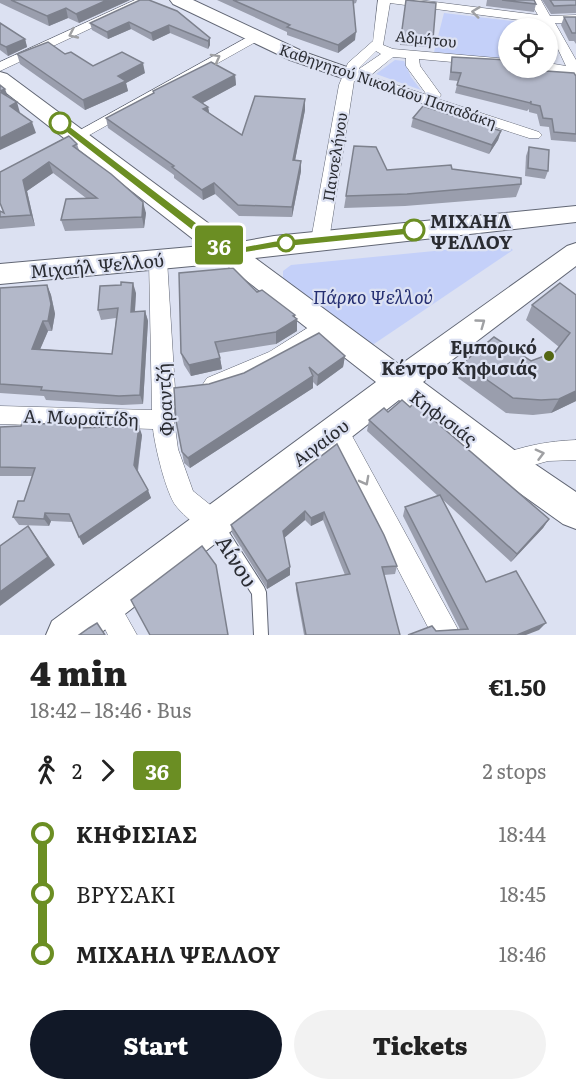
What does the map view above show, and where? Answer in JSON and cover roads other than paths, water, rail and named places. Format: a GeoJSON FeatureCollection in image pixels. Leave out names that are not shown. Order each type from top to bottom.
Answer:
{"type":"FeatureCollection","features":[{"type":"Feature","properties":{"kind":"main road","name":"Καθηγητού Νικολάου Παπαδάκη"},"geometry":{"type":"LineString","coordinates":[[185,1],[255,37],[308,60],[351,75]]}},
{"type":"Feature","properties":{"kind":"main road","name":"Κηφισιάς"},"geometry":{"type":"LineString","coordinates":[[0,78],[505,463],[576,512]]}},
{"type":"Feature","properties":{"kind":"main road","name":"Μιχαήλ Ψελλού"},"geometry":{"type":"LineString","coordinates":[[0,274],[229,253],[274,245],[576,214]]}},
{"type":"Feature","properties":{"kind":"main road"},"geometry":{"type":"LineString","coordinates":[[158,260],[177,241],[188,220]]}},
{"type":"Feature","properties":{"kind":"main road","name":"Μιχαήλ Ψελλού"},"geometry":{"type":"LineString","coordinates":[[229,253],[259,257],[314,255],[576,230]]}},
{"type":"Feature","properties":{"kind":"main road","name":"Αιγαίου"},"geometry":{"type":"LineString","coordinates":[[66,635],[576,252]]}},
{"type":"Feature","properties":{"kind":"street"},"geometry":{"type":"LineString","coordinates":[[0,67],[145,0]]}},
{"type":"Feature","properties":{"kind":"street"},"geometry":{"type":"LineString","coordinates":[[384,0],[376,46],[353,66],[351,75],[367,72],[390,53]]}},
{"type":"Feature","properties":{"kind":"street"},"geometry":{"type":"LineString","coordinates":[[392,0],[531,18]]}},
{"type":"Feature","properties":{"kind":"street"},"geometry":{"type":"LineString","coordinates":[[535,0],[545,18]]}},
{"type":"Feature","properties":{"kind":"street"},"geometry":{"type":"LineString","coordinates":[[558,20],[576,19]]}},
{"type":"Feature","properties":{"kind":"street"},"geometry":{"type":"LineString","coordinates":[[48,152],[255,37]]}},
{"type":"Feature","properties":{"kind":"street"},"geometry":{"type":"LineString","coordinates":[[558,40],[576,71]]}},
{"type":"Feature","properties":{"kind":"street","name":"Αδμήτου"},"geometry":{"type":"LineString","coordinates":[[376,46],[390,53],[498,62]]}},
{"type":"Feature","properties":{"kind":"street"},"geometry":{"type":"LineString","coordinates":[[412,54],[413,66],[434,95],[430,100]]}},
{"type":"Feature","properties":{"kind":"street"},"geometry":{"type":"LineString","coordinates":[[558,69],[576,71]]}},
{"type":"Feature","properties":{"kind":"street","name":"Καθηγητού Νικολάου Παπαδάκη"},"geometry":{"type":"LineString","coordinates":[[351,75],[534,135]]}},
{"type":"Feature","properties":{"kind":"street","name":"Πανσελήνου"},"geometry":{"type":"LineString","coordinates":[[320,240],[346,85],[351,75]]}},
{"type":"Feature","properties":{"kind":"street","name":"Φραντζή"},"geometry":{"type":"LineString","coordinates":[[158,260],[180,388],[163,420],[167,449],[184,498],[214,523]]}},
{"type":"Feature","properties":{"kind":"street"},"geometry":{"type":"LineString","coordinates":[[180,388],[202,387],[230,379],[276,358],[325,325]]}},
{"type":"Feature","properties":{"kind":"street","name":"Α. Μωραϊτίδη"},"geometry":{"type":"LineString","coordinates":[[0,415],[163,420]]}},
{"type":"Feature","properties":{"kind":"street"},"geometry":{"type":"LineString","coordinates":[[337,430],[447,635]]}},
{"type":"Feature","properties":{"kind":"street"},"geometry":{"type":"LineString","coordinates":[[505,463],[548,451],[576,450]]}},
{"type":"Feature","properties":{"kind":"street"},"geometry":{"type":"LineString","coordinates":[[106,605],[123,635]]}},
{"type":"Feature","properties":{"kind":"lane","name":"Αίνου"},"geometry":{"type":"LineString","coordinates":[[214,523],[259,591],[261,635]]}},
{"type":"Feature","properties":{"kind":"place","name":"ΜΙΧΑΗΛ ΨΕΛΛΟΥ"},"geometry":{"type":"Point","coordinates":[414,230]}},
{"type":"Feature","properties":{"kind":"place","name":"Εμπορικό Κέντρο Κηφισιάς"},"geometry":{"type":"Point","coordinates":[549,356]}},
{"type":"Feature","properties":{"kind":"park label","name":"Πάρκο Ψελλού"},"geometry":{"type":"Point","coordinates":[373,296]}}]}
